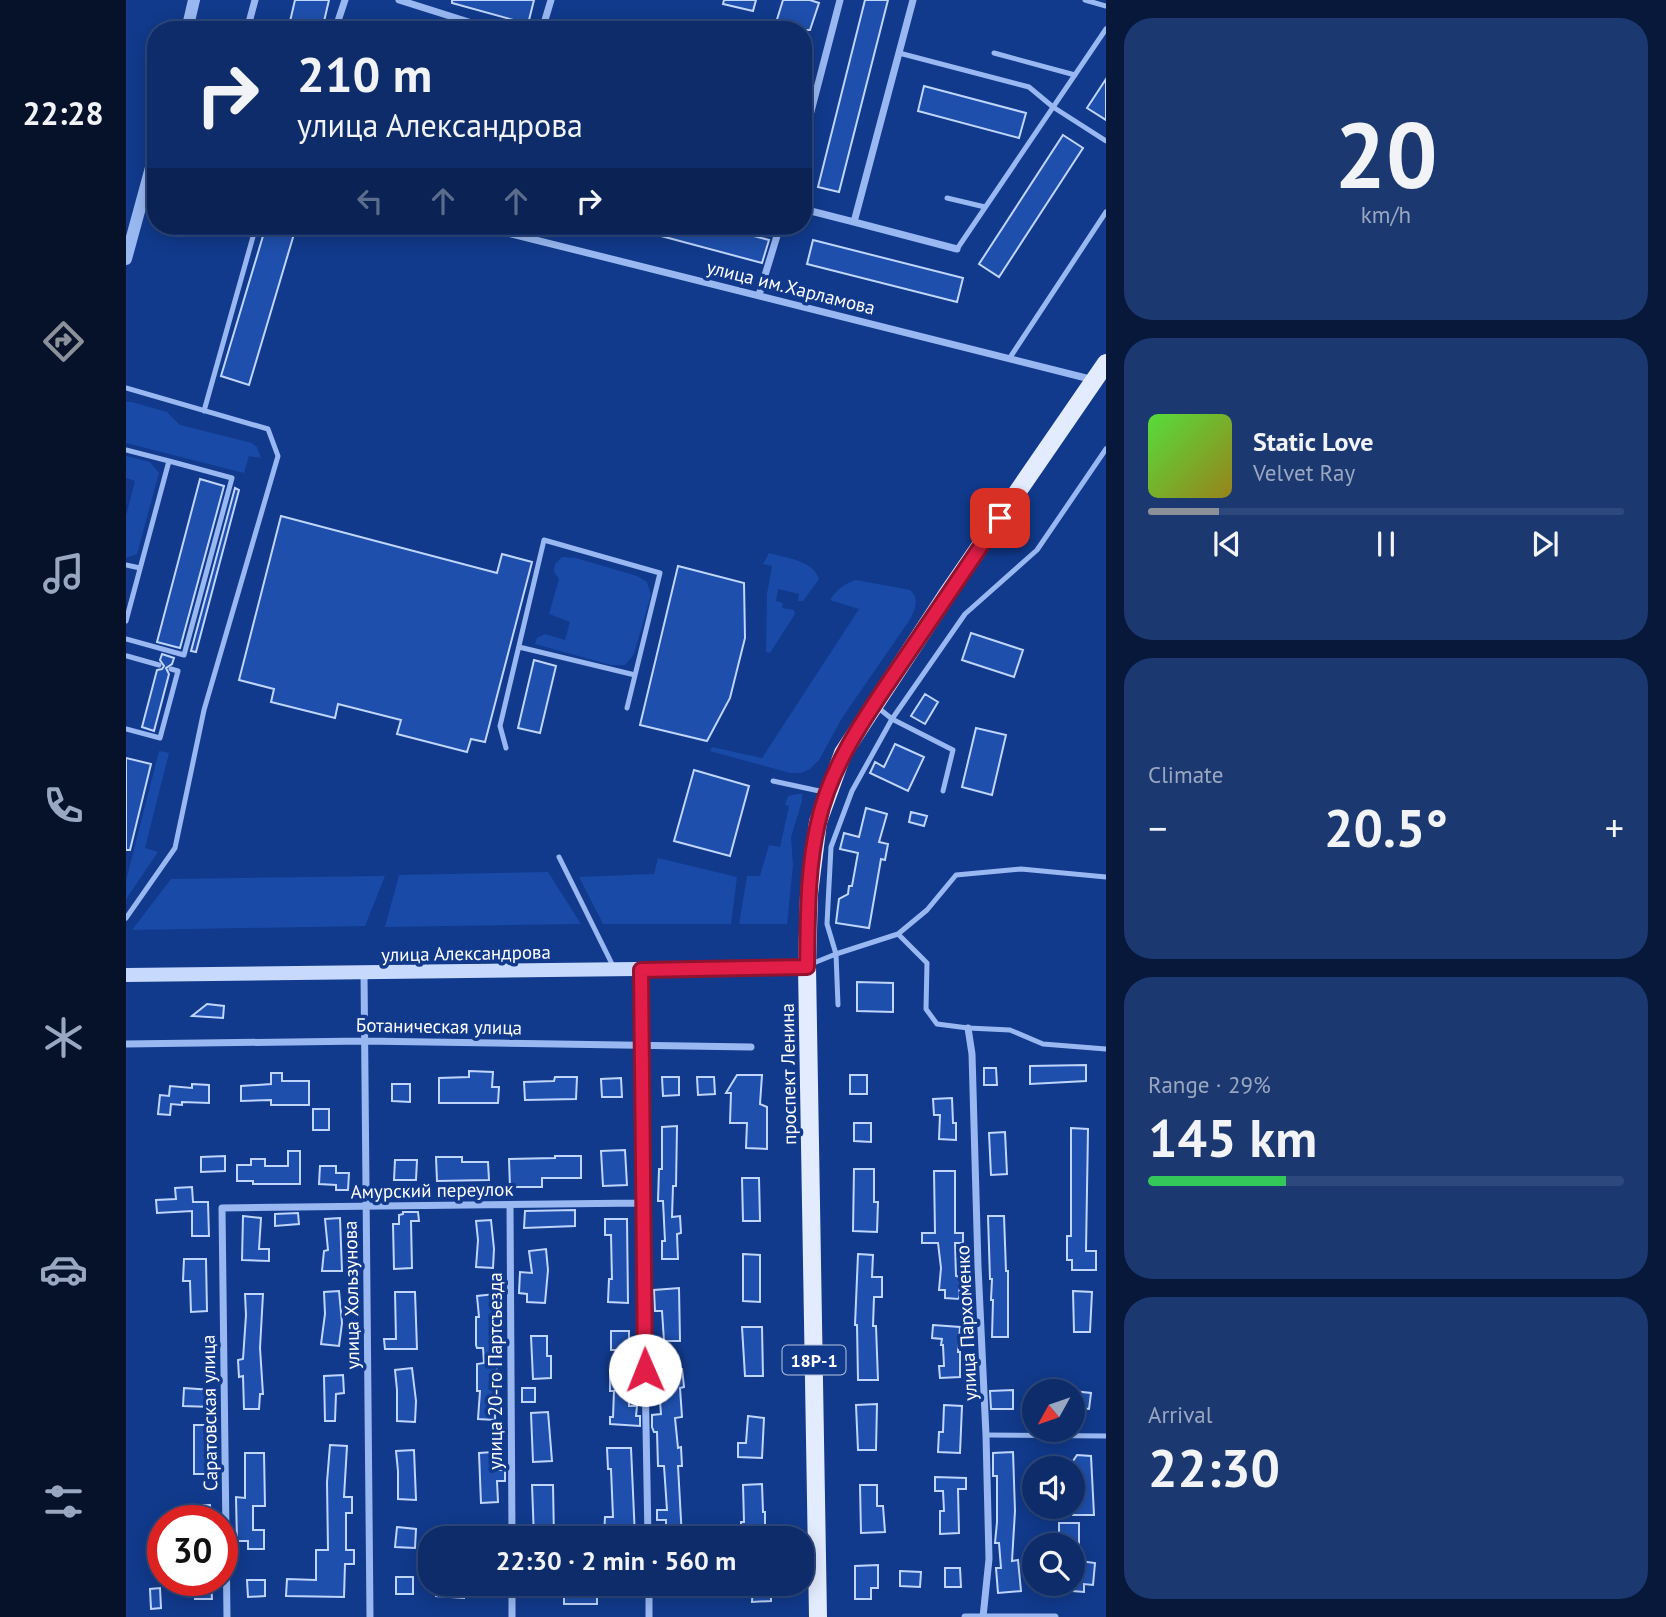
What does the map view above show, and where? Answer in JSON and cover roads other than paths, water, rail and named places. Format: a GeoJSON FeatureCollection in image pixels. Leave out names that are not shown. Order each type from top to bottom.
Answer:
{"type":"FeatureCollection","features":[{"type":"Feature","properties":{"kind":"main road","name":"проспект Ленина"},"geometry":{"type":"LineString","coordinates":[[818,1617],[807,967],[812,856],[818,822],[844,753],[874,704],[1106,363]]}},
{"type":"Feature","properties":{"kind":"main road","name":"улица Александрова"},"geometry":{"type":"LineString","coordinates":[[126,975],[807,967]]}},
{"type":"Feature","properties":{"kind":"street"},"geometry":{"type":"LineString","coordinates":[[189,21],[194,0]]}},
{"type":"Feature","properties":{"kind":"street"},"geometry":{"type":"LineString","coordinates":[[249,21],[254,0]]}},
{"type":"Feature","properties":{"kind":"street"},"geometry":{"type":"LineString","coordinates":[[338,21],[345,0]]}},
{"type":"Feature","properties":{"kind":"street"},"geometry":{"type":"LineString","coordinates":[[399,0],[466,21]]}},
{"type":"Feature","properties":{"kind":"street"},"geometry":{"type":"LineString","coordinates":[[545,21],[551,0]]}},
{"type":"Feature","properties":{"kind":"street"},"geometry":{"type":"LineString","coordinates":[[812,107],[840,0]]}},
{"type":"Feature","properties":{"kind":"street"},"geometry":{"type":"LineString","coordinates":[[854,222],[913,0]]}},
{"type":"Feature","properties":{"kind":"street"},"geometry":{"type":"LineString","coordinates":[[126,259],[147,182]]}},
{"type":"Feature","properties":{"kind":"street"},"geometry":{"type":"LineString","coordinates":[[812,211],[957,249]]}},
{"type":"Feature","properties":{"kind":"street","name":"улица им.Харламова"},"geometry":{"type":"LineString","coordinates":[[521,235],[1095,380]]}},
{"type":"Feature","properties":{"kind":"street"},"geometry":{"type":"LineString","coordinates":[[759,295],[777,235]]}},
{"type":"Feature","properties":{"kind":"street"},"geometry":{"type":"LineString","coordinates":[[641,970],[648,1526]]}},
{"type":"Feature","properties":{"kind":"street","name":"улица Хользунова"},"geometry":{"type":"LineString","coordinates":[[364,973],[370,1617]]}},
{"type":"Feature","properties":{"kind":"street","name":"улица Пархоменко"},"geometry":{"type":"LineString","coordinates":[[968,1028],[972,1054],[986,1435],[989,1559],[983,1616]]}},
{"type":"Feature","properties":{"kind":"street","name":"Ботаническая улица"},"geometry":{"type":"LineString","coordinates":[[126,1044],[365,1041],[751,1048]]}},
{"type":"Feature","properties":{"kind":"street","name":"Амурский переулок"},"geometry":{"type":"LineString","coordinates":[[222,1209],[642,1203]]}},
{"type":"Feature","properties":{"kind":"street","name":"улица 20-го Партсъезда"},"geometry":{"type":"LineString","coordinates":[[510,1205],[512,1526]]}},
{"type":"Feature","properties":{"kind":"street","name":"Саратовская улица"},"geometry":{"type":"LineString","coordinates":[[222,1209],[227,1617]]}},
{"type":"Feature","properties":{"kind":"street"},"geometry":{"type":"LineString","coordinates":[[512,1596],[512,1617]]}},
{"type":"Feature","properties":{"kind":"street"},"geometry":{"type":"LineString","coordinates":[[649,1596],[649,1617]]}},
{"type":"Feature","properties":{"kind":"street"},"geometry":{"type":"LineString","coordinates":[[965,1617],[1055,1617]]}},
{"type":"Feature","properties":{"kind":"lane"},"geometry":{"type":"LineString","coordinates":[[1084,0],[1106,6]]}},
{"type":"Feature","properties":{"kind":"lane"},"geometry":{"type":"LineString","coordinates":[[957,249],[1106,29]]}},
{"type":"Feature","properties":{"kind":"lane"},"geometry":{"type":"LineString","coordinates":[[899,53],[1030,87],[1053,107],[1106,141]]}},
{"type":"Feature","properties":{"kind":"lane"},"geometry":{"type":"LineString","coordinates":[[994,53],[1075,75]]}},
{"type":"Feature","properties":{"kind":"lane"},"geometry":{"type":"LineString","coordinates":[[947,198],[985,208]]}},
{"type":"Feature","properties":{"kind":"lane"},"geometry":{"type":"LineString","coordinates":[[1009,359],[1106,212]]}},
{"type":"Feature","properties":{"kind":"lane"},"geometry":{"type":"LineString","coordinates":[[204,411],[253,235]]}},
{"type":"Feature","properties":{"kind":"lane"},"geometry":{"type":"LineString","coordinates":[[126,388],[268,429],[278,456],[204,710],[174,848],[126,918]]}},
{"type":"Feature","properties":{"kind":"lane"},"geometry":{"type":"LineString","coordinates":[[838,1005],[836,954],[827,924],[831,847],[852,791],[892,719],[965,614],[1037,550],[1106,449]]}},
{"type":"Feature","properties":{"kind":"lane"},"geometry":{"type":"LineString","coordinates":[[126,450],[232,478],[184,655],[126,639]]}},
{"type":"Feature","properties":{"kind":"lane"},"geometry":{"type":"LineString","coordinates":[[126,621],[169,461]]}},
{"type":"Feature","properties":{"kind":"lane"},"geometry":{"type":"LineString","coordinates":[[506,748],[500,726],[544,540],[660,573],[627,708]]}},
{"type":"Feature","properties":{"kind":"lane"},"geometry":{"type":"LineString","coordinates":[[126,565],[140,568]]}},
{"type":"Feature","properties":{"kind":"lane"},"geometry":{"type":"LineString","coordinates":[[519,647],[635,675]]}},
{"type":"Feature","properties":{"kind":"lane"},"geometry":{"type":"LineString","coordinates":[[126,657],[159,665]]}},
{"type":"Feature","properties":{"kind":"lane"},"geometry":{"type":"LineString","coordinates":[[126,729],[160,738],[178,671],[171,669]]}},
{"type":"Feature","properties":{"kind":"lane"},"geometry":{"type":"LineString","coordinates":[[874,704],[892,719],[953,750],[943,791]]}},
{"type":"Feature","properties":{"kind":"lane"},"geometry":{"type":"LineString","coordinates":[[773,781],[830,786],[852,791]]}},
{"type":"Feature","properties":{"kind":"lane"},"geometry":{"type":"LineString","coordinates":[[559,858],[615,970]]}},
{"type":"Feature","properties":{"kind":"lane"},"geometry":{"type":"LineString","coordinates":[[807,967],[836,954],[898,934],[927,910],[956,875],[1021,869],[1106,877]]}},
{"type":"Feature","properties":{"kind":"lane"},"geometry":{"type":"LineString","coordinates":[[898,934],[927,963],[926,1009],[937,1024],[1010,1030],[1043,1044],[1106,1049]]}},
{"type":"Feature","properties":{"kind":"lane"},"geometry":{"type":"LineString","coordinates":[[986,1435],[1106,1436]]}}]}
